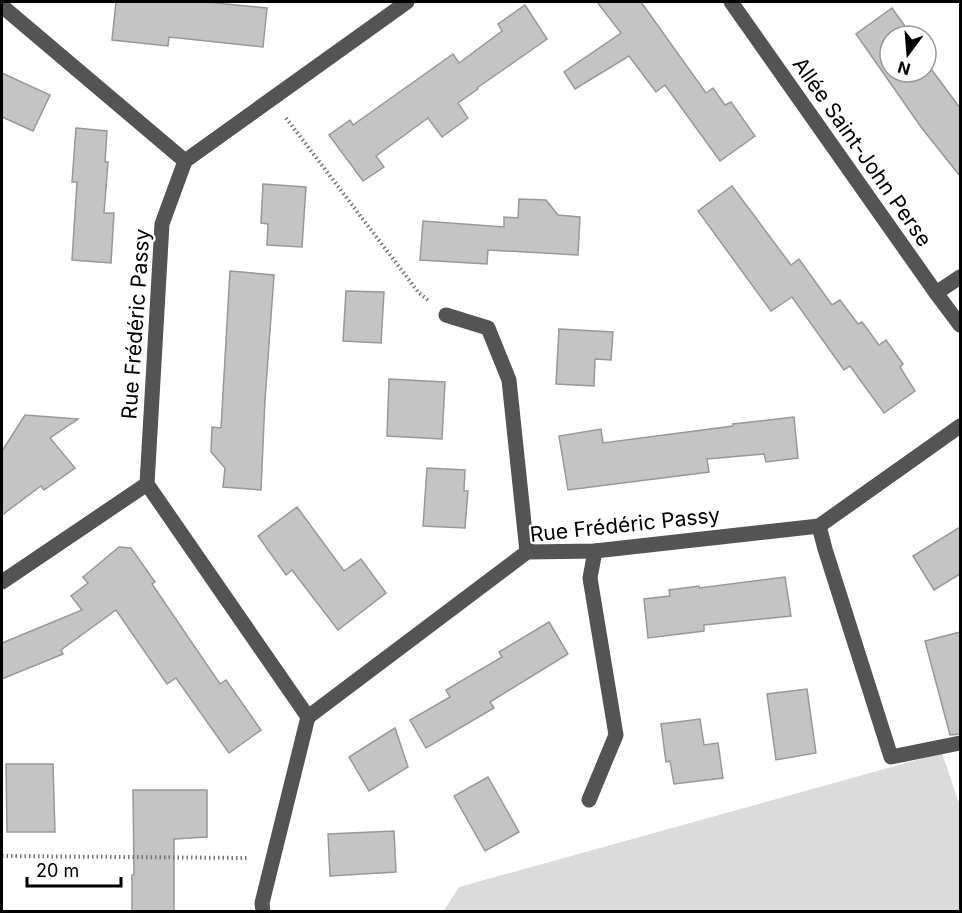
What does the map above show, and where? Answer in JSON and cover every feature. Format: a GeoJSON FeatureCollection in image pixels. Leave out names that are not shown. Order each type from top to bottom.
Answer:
{"type":"FeatureCollection","features":[{"type":"Feature","properties":{"kind":"street"},"geometry":{"type":"LineString","coordinates":[[2,6],[186,161],[407,2]]}},
{"type":"Feature","properties":{"kind":"street","name":"Allée Saint-John Perse"},"geometry":{"type":"LineString","coordinates":[[731,2],[960,325]]}},
{"type":"Feature","properties":{"kind":"street","name":"Rue Frédéric Passy"},"geometry":{"type":"LineString","coordinates":[[147,484],[162,224],[186,161]]}},
{"type":"Feature","properties":{"kind":"street"},"geometry":{"type":"LineString","coordinates":[[936,293],[960,277]]}},
{"type":"Feature","properties":{"kind":"street"},"geometry":{"type":"LineString","coordinates":[[446,315],[488,328],[509,380],[527,552]]}},
{"type":"Feature","properties":{"kind":"street","name":"Rue Frédéric Passy"},"geometry":{"type":"LineString","coordinates":[[308,717],[527,552],[596,551],[819,526],[960,426]]}},
{"type":"Feature","properties":{"kind":"street"},"geometry":{"type":"LineString","coordinates":[[2,582],[147,484],[308,717],[262,903],[263,912]]}},
{"type":"Feature","properties":{"kind":"street"},"geometry":{"type":"LineString","coordinates":[[819,526],[891,757],[960,743]]}},
{"type":"Feature","properties":{"kind":"street"},"geometry":{"type":"LineString","coordinates":[[589,800],[616,735],[590,578],[596,551]]}},
{"type":"Feature","properties":{"kind":"path"},"geometry":{"type":"LineString","coordinates":[[271,99],[419,293],[446,315]]}},
{"type":"Feature","properties":{"kind":"path"},"geometry":{"type":"LineString","coordinates":[[2,856],[251,858],[273,862]]}},
{"type":"Feature","properties":{"kind":"shaded area"},"geometry":{"type":"Polygon","coordinates":[[[942,753],[960,806],[960,911],[443,912],[459,887],[942,753]]]}},
{"type":"Feature","properties":{"kind":"building"},"geometry":{"type":"Polygon","coordinates":[[[116,2],[206,2],[267,8],[263,47],[169,37],[168,46],[112,40],[116,2]]]}},
{"type":"Feature","properties":{"kind":"building"},"geometry":{"type":"Polygon","coordinates":[[[597,2],[641,2],[706,93],[713,88],[725,105],[731,102],[755,136],[720,161],[665,85],[656,92],[629,56],[575,89],[564,72],[621,33],[597,2]]]}},
{"type":"Feature","properties":{"kind":"building"},"geometry":{"type":"Polygon","coordinates":[[[525,5],[547,39],[458,103],[468,118],[442,137],[428,118],[376,156],[384,167],[363,181],[329,135],[350,120],[353,125],[453,54],[459,63],[502,31],[498,24],[525,5]]]}},
{"type":"Feature","properties":{"kind":"building"},"geometry":{"type":"Polygon","coordinates":[[[892,8],[903,24],[878,24],[878,65],[856,34],[892,8]]]}},
{"type":"Feature","properties":{"kind":"building"},"geometry":{"type":"Polygon","coordinates":[[[2,73],[50,95],[33,131],[2,117],[2,73]]]}},
{"type":"Feature","properties":{"kind":"building"},"geometry":{"type":"Polygon","coordinates":[[[938,78],[960,108],[960,176],[891,84],[938,84],[938,78]]]}},
{"type":"Feature","properties":{"kind":"building"},"geometry":{"type":"Polygon","coordinates":[[[76,128],[107,131],[105,162],[108,162],[104,213],[114,213],[111,263],[72,260],[77,182],[72,182],[76,128]]]}},
{"type":"Feature","properties":{"kind":"building"},"geometry":{"type":"Polygon","coordinates":[[[263,184],[306,187],[302,247],[267,245],[268,224],[261,223],[263,184]]]}},
{"type":"Feature","properties":{"kind":"building"},"geometry":{"type":"Polygon","coordinates":[[[732,186],[791,265],[799,259],[832,305],[840,300],[858,324],[862,322],[879,345],[886,340],[903,364],[900,367],[915,391],[884,413],[850,366],[844,370],[792,297],[771,311],[698,211],[732,186]]]}},
{"type":"Feature","properties":{"kind":"building"},"geometry":{"type":"Polygon","coordinates":[[[519,199],[546,200],[558,215],[580,217],[578,255],[488,250],[487,264],[420,260],[423,221],[504,227],[504,217],[518,218],[519,199]]]}},
{"type":"Feature","properties":{"kind":"building"},"geometry":{"type":"Polygon","coordinates":[[[230,271],[274,275],[261,490],[223,487],[225,468],[211,452],[212,427],[221,428],[230,271]]]}},
{"type":"Feature","properties":{"kind":"building"},"geometry":{"type":"Polygon","coordinates":[[[346,291],[384,292],[381,343],[343,341],[346,291]]]}},
{"type":"Feature","properties":{"kind":"building"},"geometry":{"type":"Polygon","coordinates":[[[559,329],[613,332],[611,360],[595,359],[594,386],[556,384],[559,329]]]}},
{"type":"Feature","properties":{"kind":"building"},"geometry":{"type":"Polygon","coordinates":[[[389,379],[445,382],[442,439],[387,436],[389,379]]]}},
{"type":"Feature","properties":{"kind":"building"},"geometry":{"type":"Polygon","coordinates":[[[25,415],[78,419],[50,438],[75,468],[44,490],[41,486],[2,515],[2,451],[25,415]]]}},
{"type":"Feature","properties":{"kind":"building"},"geometry":{"type":"Polygon","coordinates":[[[794,417],[798,458],[766,462],[764,454],[707,459],[709,472],[568,490],[559,436],[601,429],[603,443],[794,417]]]}},
{"type":"Feature","properties":{"kind":"building"},"geometry":{"type":"Polygon","coordinates":[[[427,468],[465,470],[464,491],[468,491],[465,528],[423,526],[427,468]]]}},
{"type":"Feature","properties":{"kind":"building"},"geometry":{"type":"Polygon","coordinates":[[[297,507],[344,571],[361,559],[386,593],[338,630],[292,570],[286,575],[258,536],[297,507]]]}},
{"type":"Feature","properties":{"kind":"building"},"geometry":{"type":"Polygon","coordinates":[[[960,527],[960,574],[934,590],[913,556],[960,527]]]}},
{"type":"Feature","properties":{"kind":"building"},"geometry":{"type":"Polygon","coordinates":[[[119,547],[131,548],[155,582],[152,584],[220,684],[226,680],[261,730],[229,753],[176,678],[167,684],[116,610],[61,650],[63,654],[2,679],[2,643],[82,610],[71,596],[88,583],[83,577],[119,547]]]}},
{"type":"Feature","properties":{"kind":"building"},"geometry":{"type":"Polygon","coordinates":[[[785,577],[791,616],[704,625],[704,631],[648,638],[644,599],[670,596],[669,590],[785,577]]]}},
{"type":"Feature","properties":{"kind":"building"},"geometry":{"type":"Polygon","coordinates":[[[549,622],[568,654],[490,702],[494,708],[426,748],[410,720],[450,697],[446,690],[502,657],[499,652],[549,622]]]}},
{"type":"Feature","properties":{"kind":"building"},"geometry":{"type":"Polygon","coordinates":[[[960,632],[960,734],[950,735],[925,641],[960,632]]]}},
{"type":"Feature","properties":{"kind":"building"},"geometry":{"type":"Polygon","coordinates":[[[807,689],[816,753],[776,760],[767,694],[807,689]]]}},
{"type":"Feature","properties":{"kind":"building"},"geometry":{"type":"Polygon","coordinates":[[[700,719],[704,745],[718,743],[723,778],[674,784],[670,761],[666,762],[661,724],[700,719]]]}},
{"type":"Feature","properties":{"kind":"building"},"geometry":{"type":"Polygon","coordinates":[[[395,728],[408,767],[369,791],[349,757],[395,728]]]}},
{"type":"Feature","properties":{"kind":"building"},"geometry":{"type":"Polygon","coordinates":[[[6,764],[53,764],[55,832],[7,832],[6,764]]]}},
{"type":"Feature","properties":{"kind":"building"},"geometry":{"type":"Polygon","coordinates":[[[488,777],[519,832],[485,851],[454,796],[488,777]]]}},
{"type":"Feature","properties":{"kind":"building"},"geometry":{"type":"Polygon","coordinates":[[[133,790],[207,790],[207,837],[174,839],[174,912],[132,912],[133,790]]]}},
{"type":"Feature","properties":{"kind":"building"},"geometry":{"type":"Polygon","coordinates":[[[394,831],[396,872],[330,876],[328,834],[394,831]]]}}]}
